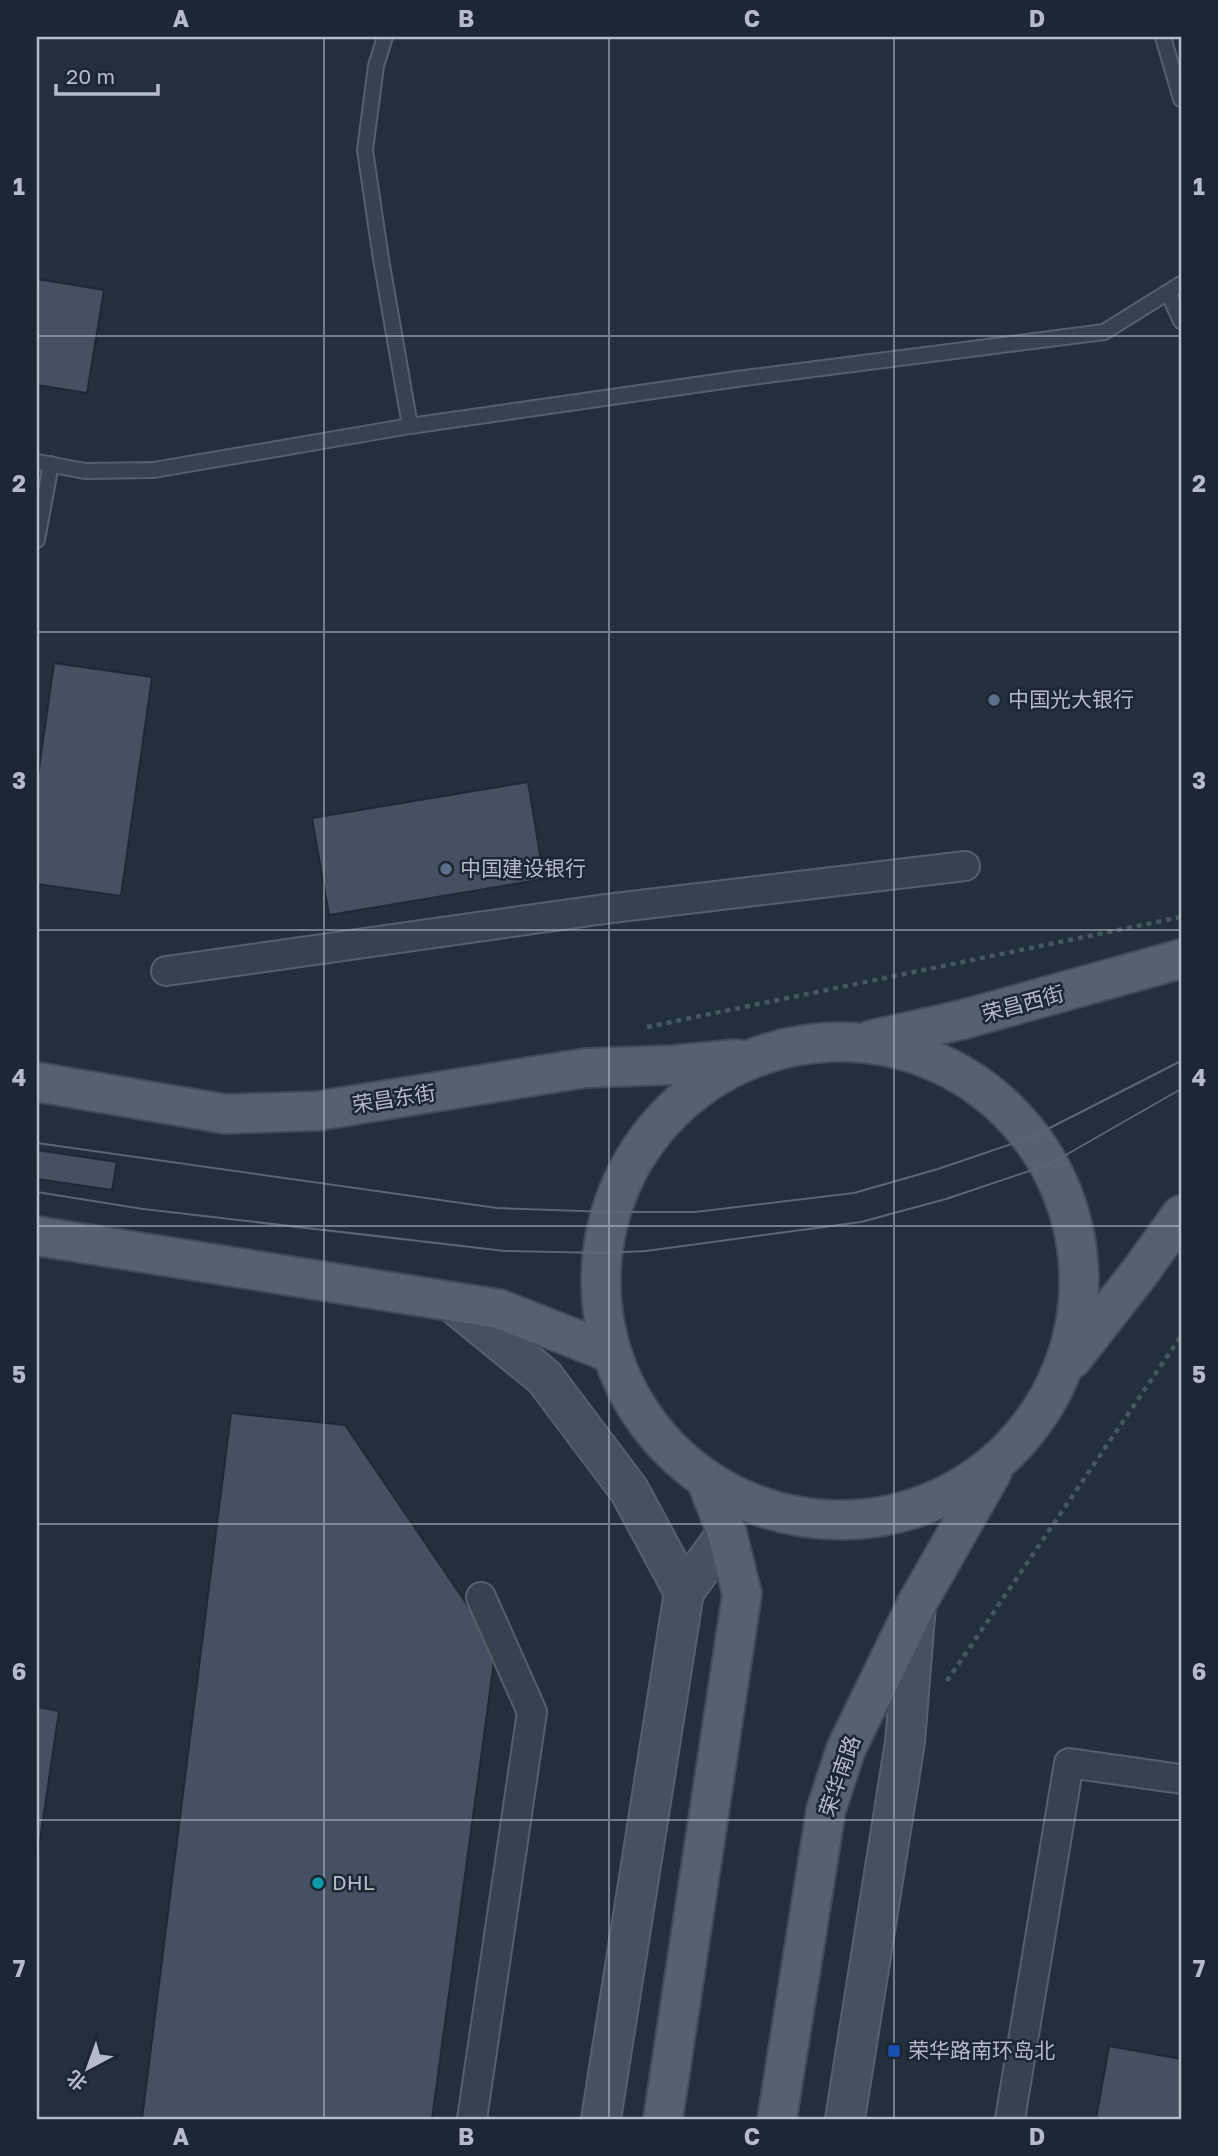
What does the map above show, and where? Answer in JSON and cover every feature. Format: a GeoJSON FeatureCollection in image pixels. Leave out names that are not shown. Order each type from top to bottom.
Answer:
{"type":"FeatureCollection","features":[{"type":"Feature","properties":{"kind":"main road","name":"荣昌西街"},"geometry":{"type":"LineString","coordinates":[[863,1042],[961,1020],[1181,959]]}},
{"type":"Feature","properties":{"kind":"main road"},"geometry":{"type":"LineString","coordinates":[[1065,1369],[1079,1307],[1077,1242],[1064,1194],[1050,1164],[1032,1137],[992,1095],[936,1061],[863,1042],[805,1043],[752,1057],[697,1088],[658,1124],[627,1170],[610,1212],[602,1253],[601,1301],[611,1353],[634,1404],[666,1445],[706,1480],[766,1509],[803,1518],[865,1520],[907,1512],[949,1496],[997,1464],[1041,1415],[1065,1369],[1181,1215]]}},
{"type":"Feature","properties":{"kind":"main road","name":"荣昌东街"},"geometry":{"type":"LineString","coordinates":[[37,1083],[225,1114],[317,1111],[585,1068],[673,1065],[752,1057]]}},
{"type":"Feature","properties":{"kind":"main road"},"geometry":{"type":"LineString","coordinates":[[37,1237],[499,1309],[611,1353]]}},
{"type":"Feature","properties":{"kind":"main road","name":"荣华南路"},"geometry":{"type":"LineString","coordinates":[[777,2119],[826,1810],[846,1749],[916,1605],[997,1464]]}},
{"type":"Feature","properties":{"kind":"main road"},"geometry":{"type":"LineString","coordinates":[[663,2119],[742,1594],[727,1533],[706,1480]]}},
{"type":"Feature","properties":{"kind":"street"},"geometry":{"type":"LineString","coordinates":[[166,971],[605,909],[965,866]]}},
{"type":"Feature","properties":{"kind":"street"},"geometry":{"type":"LineString","coordinates":[[452,1301],[544,1377],[629,1490],[684,1592]]}},
{"type":"Feature","properties":{"kind":"street"},"geometry":{"type":"LineString","coordinates":[[601,2119],[684,1592],[727,1533]]}},
{"type":"Feature","properties":{"kind":"street"},"geometry":{"type":"LineString","coordinates":[[472,2119],[531,1712],[481,1597]]}},
{"type":"Feature","properties":{"kind":"street"},"geometry":{"type":"LineString","coordinates":[[845,2119],[905,1742],[916,1605]]}},
{"type":"Feature","properties":{"kind":"street"},"geometry":{"type":"LineString","coordinates":[[1010,2119],[1069,1763],[1181,1779]]}},
{"type":"Feature","properties":{"kind":"lane"},"geometry":{"type":"LineString","coordinates":[[385,37],[376,66],[365,150],[410,426]]}},
{"type":"Feature","properties":{"kind":"lane"},"geometry":{"type":"LineString","coordinates":[[1163,37],[1181,99]]}},
{"type":"Feature","properties":{"kind":"lane"},"geometry":{"type":"LineString","coordinates":[[37,540],[44,463],[85,471],[154,470],[410,426],[737,379],[1104,332],[1181,284]]}},
{"type":"Feature","properties":{"kind":"lane"},"geometry":{"type":"LineString","coordinates":[[1168,293],[1181,321]]}},
{"type":"Feature","properties":{"kind":"path"},"geometry":{"type":"LineString","coordinates":[[640,1028],[1181,918]]}},
{"type":"Feature","properties":{"kind":"path"},"geometry":{"type":"LineString","coordinates":[[943,1686],[1181,1336]]}},
{"type":"Feature","properties":{"kind":"building"},"geometry":{"type":"Polygon","coordinates":[[[37,279],[104,290],[87,393],[37,385],[37,279]]]}},
{"type":"Feature","properties":{"kind":"building"},"geometry":{"type":"Polygon","coordinates":[[[54,663],[152,677],[121,896],[37,884],[37,783],[54,663]]]}},
{"type":"Feature","properties":{"kind":"building"},"geometry":{"type":"Polygon","coordinates":[[[528,782],[544,879],[329,915],[312,818],[528,782]]]}},
{"type":"Feature","properties":{"kind":"building"},"geometry":{"type":"Polygon","coordinates":[[[37,1150],[117,1162],[112,1190],[37,1179],[37,1150]]]}},
{"type":"Feature","properties":{"kind":"building","name":"DHL"},"geometry":{"type":"Polygon","coordinates":[[[231,1413],[345,1425],[496,1647],[432,2119],[142,2119],[231,1413]]]}},
{"type":"Feature","properties":{"kind":"building"},"geometry":{"type":"Polygon","coordinates":[[[37,1707],[59,1711],[37,1861],[37,1707]]]}},
{"type":"Feature","properties":{"kind":"building"},"geometry":{"type":"Polygon","coordinates":[[[1109,2046],[1181,2059],[1181,2119],[1096,2119],[1109,2046]]]}},
{"type":"Feature","properties":{"kind":"tram line"},"geometry":{"type":"LineString","coordinates":[[37,1143],[497,1208],[695,1212],[854,1193],[938,1169],[1032,1137],[1181,1061]]}},
{"type":"Feature","properties":{"kind":"tram line"},"geometry":{"type":"LineString","coordinates":[[37,1192],[143,1209],[505,1251],[646,1251],[861,1222],[946,1199],[1050,1164],[1181,1089]]}},
{"type":"Feature","properties":{"kind":"place","name":"中国光大银行"},"geometry":{"type":"Point","coordinates":[994,700]}},
{"type":"Feature","properties":{"kind":"place","name":"中国建设银行"},"geometry":{"type":"Point","coordinates":[446,869]}},
{"type":"Feature","properties":{"kind":"place","name":"DHL"},"geometry":{"type":"Point","coordinates":[318,1883]}},
{"type":"Feature","properties":{"kind":"place","name":"荣华路南环岛北"},"geometry":{"type":"Point","coordinates":[894,2051]}}]}
